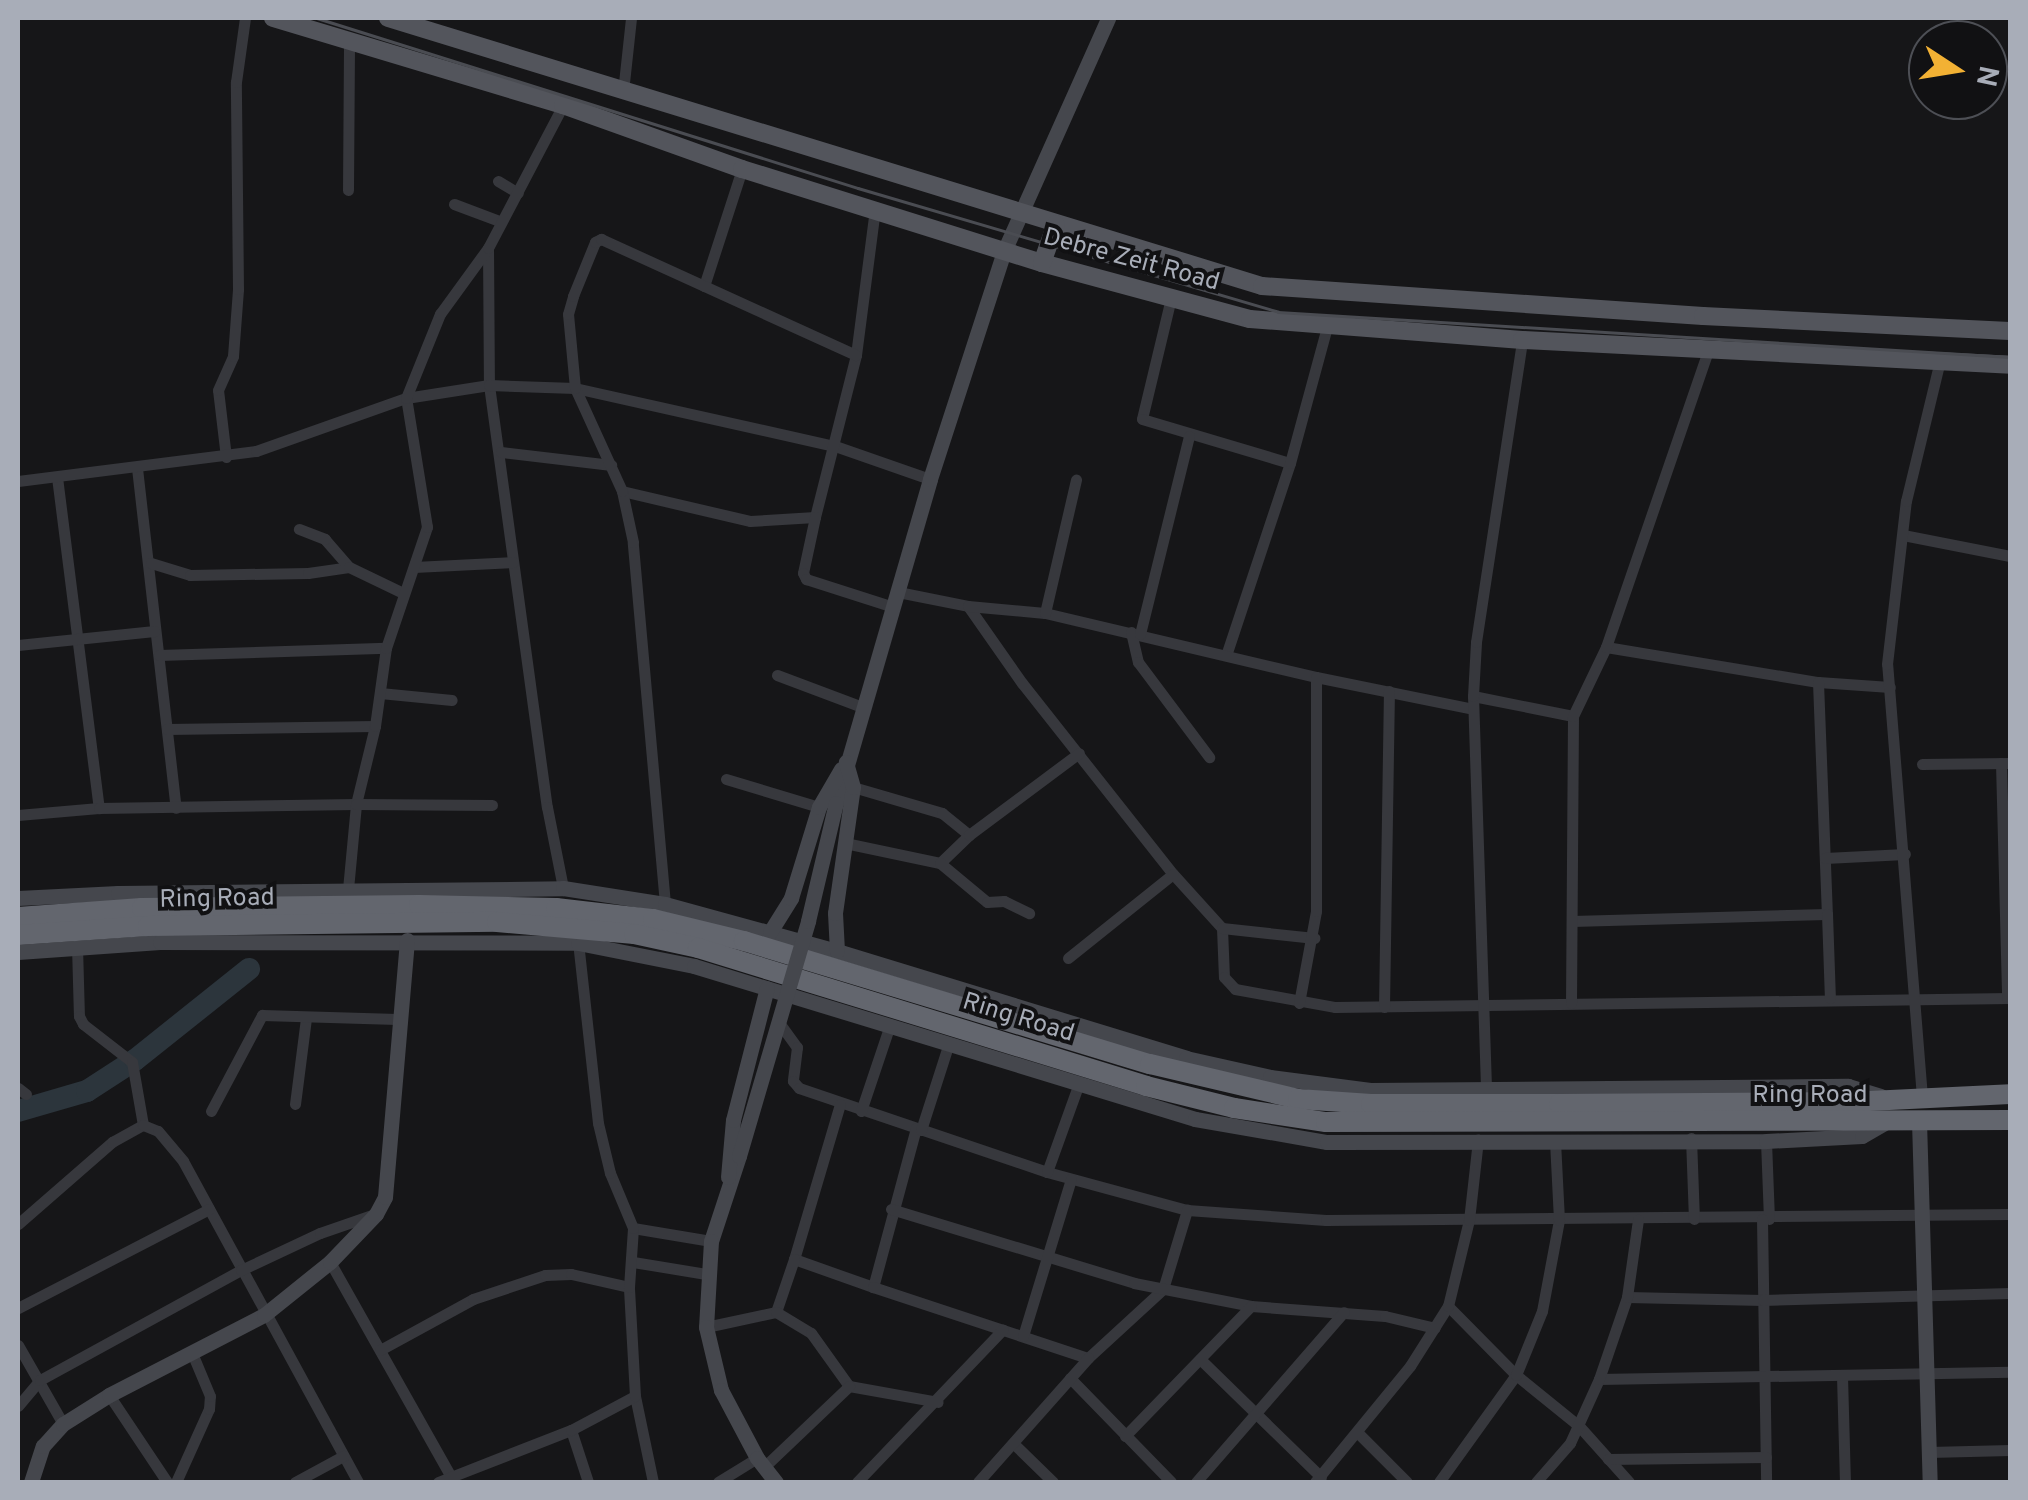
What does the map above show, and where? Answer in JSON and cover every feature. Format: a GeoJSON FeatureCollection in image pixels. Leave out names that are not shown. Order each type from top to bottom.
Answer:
{"type":"FeatureCollection","features":[{"type":"Feature","properties":{"kind":"highway","name":"Ring Road"},"geometry":{"type":"LineString","coordinates":[[18,917],[142,908],[556,908],[653,919],[1150,1064],[1298,1098],[1371,1104],[1889,1099],[2010,1094]]}},
{"type":"Feature","properties":{"kind":"highway","name":"Ring Road"},"geometry":{"type":"LineString","coordinates":[[18,935],[148,926],[564,924],[698,948],[1146,1086],[1285,1118],[1369,1124],[2010,1120]]}},
{"type":"Feature","properties":{"kind":"main road","name":"Debre Zeit Road"},"geometry":{"type":"LineString","coordinates":[[273,18],[563,105],[742,169],[1042,263],[1250,319],[1522,340],[2010,365]]}},
{"type":"Feature","properties":{"kind":"main road","name":"Debre Zeit Road"},"geometry":{"type":"LineString","coordinates":[[388,18],[1275,288],[2010,331]]}},
{"type":"Feature","properties":{"kind":"main road"},"geometry":{"type":"LineString","coordinates":[[1042,263],[1056,224]]}},
{"type":"Feature","properties":{"kind":"street"},"geometry":{"type":"LineString","coordinates":[[226,456],[218,390],[233,356],[238,289],[236,82],[245,18]]}},
{"type":"Feature","properties":{"kind":"street"},"geometry":{"type":"LineString","coordinates":[[623,92],[631,18]]}},
{"type":"Feature","properties":{"kind":"street"},"geometry":{"type":"LineString","coordinates":[[770,932],[791,898],[846,762],[930,479],[1004,250],[1108,18]]}},
{"type":"Feature","properties":{"kind":"street"},"geometry":{"type":"LineString","coordinates":[[348,190],[350,40]]}},
{"type":"Feature","properties":{"kind":"street"},"geometry":{"type":"LineString","coordinates":[[348,889],[356,804],[376,726],[386,648],[426,526],[406,398],[440,314],[488,248],[563,105]]}},
{"type":"Feature","properties":{"kind":"street"},"geometry":{"type":"LineString","coordinates":[[704,286],[742,169]]}},
{"type":"Feature","properties":{"kind":"street"},"geometry":{"type":"LineString","coordinates":[[498,180],[518,193]]}},
{"type":"Feature","properties":{"kind":"street"},"geometry":{"type":"LineString","coordinates":[[454,204],[499,221]]}},
{"type":"Feature","properties":{"kind":"street"},"geometry":{"type":"LineString","coordinates":[[876,209],[856,355],[815,517],[803,573],[806,579],[895,599],[1045,612],[1316,677],[1573,716]]}},
{"type":"Feature","properties":{"kind":"street"},"geometry":{"type":"LineString","coordinates":[[665,904],[633,542],[622,491],[575,388],[568,314],[598,239],[856,355]]}},
{"type":"Feature","properties":{"kind":"street"},"geometry":{"type":"LineString","coordinates":[[488,248],[489,384],[547,807],[563,888]]}},
{"type":"Feature","properties":{"kind":"street"},"geometry":{"type":"LineString","coordinates":[[1171,298],[1140,414],[1148,423],[1290,463]]}},
{"type":"Feature","properties":{"kind":"street"},"geometry":{"type":"LineString","coordinates":[[1226,654],[1290,463],[1326,327]]}},
{"type":"Feature","properties":{"kind":"street"},"geometry":{"type":"LineString","coordinates":[[1486,1087],[1473,703],[1476,642],[1522,340]]}},
{"type":"Feature","properties":{"kind":"street"},"geometry":{"type":"LineString","coordinates":[[1571,1003],[1573,716],[1606,647],[1708,348]]}},
{"type":"Feature","properties":{"kind":"street"},"geometry":{"type":"LineString","coordinates":[[1922,1097],[1890,687],[1890,624],[1906,501],[1940,360]]}},
{"type":"Feature","properties":{"kind":"street"},"geometry":{"type":"LineString","coordinates":[[18,481],[256,451],[406,398],[489,384],[575,388],[835,446],[930,479]]}},
{"type":"Feature","properties":{"kind":"street"},"geometry":{"type":"LineString","coordinates":[[1189,436],[1135,633],[1138,662],[1209,757]]}},
{"type":"Feature","properties":{"kind":"street"},"geometry":{"type":"LineString","coordinates":[[501,452],[610,465]]}},
{"type":"Feature","properties":{"kind":"street"},"geometry":{"type":"LineString","coordinates":[[137,468],[151,563],[154,630],[176,808]]}},
{"type":"Feature","properties":{"kind":"street"},"geometry":{"type":"LineString","coordinates":[[57,476],[98,808]]}},
{"type":"Feature","properties":{"kind":"street"},"geometry":{"type":"LineString","coordinates":[[1045,612],[1076,480]]}},
{"type":"Feature","properties":{"kind":"street"},"geometry":{"type":"LineString","coordinates":[[622,491],[750,522],[815,517]]}},
{"type":"Feature","properties":{"kind":"street"},"geometry":{"type":"LineString","coordinates":[[299,529],[325,539],[349,567],[403,593]]}},
{"type":"Feature","properties":{"kind":"street"},"geometry":{"type":"LineString","coordinates":[[1903,534],[2010,556]]}},
{"type":"Feature","properties":{"kind":"street"},"geometry":{"type":"LineString","coordinates":[[414,567],[513,562]]}},
{"type":"Feature","properties":{"kind":"street"},"geometry":{"type":"LineString","coordinates":[[151,563],[190,575],[308,573],[349,567]]}},
{"type":"Feature","properties":{"kind":"street"},"geometry":{"type":"LineString","coordinates":[[968,606],[1173,874],[1222,928],[1226,984],[1300,1003],[1384,1006],[2009,998],[2006,763],[1922,764]]}},
{"type":"Feature","properties":{"kind":"street"},"geometry":{"type":"LineString","coordinates":[[18,645],[154,630]]}},
{"type":"Feature","properties":{"kind":"street"},"geometry":{"type":"LineString","coordinates":[[1606,647],[1818,682],[1890,687]]}},
{"type":"Feature","properties":{"kind":"street"},"geometry":{"type":"LineString","coordinates":[[159,654],[386,648]]}},
{"type":"Feature","properties":{"kind":"street"},"geometry":{"type":"LineString","coordinates":[[777,675],[862,708]]}},
{"type":"Feature","properties":{"kind":"street"},"geometry":{"type":"LineString","coordinates":[[1300,1003],[1314,938],[1316,677]]}},
{"type":"Feature","properties":{"kind":"street"},"geometry":{"type":"LineString","coordinates":[[1818,682],[1830,998]]}},
{"type":"Feature","properties":{"kind":"street"},"geometry":{"type":"LineString","coordinates":[[1384,1006],[1390,691]]}},
{"type":"Feature","properties":{"kind":"street"},"geometry":{"type":"LineString","coordinates":[[380,693],[452,700]]}},
{"type":"Feature","properties":{"kind":"street"},"geometry":{"type":"LineString","coordinates":[[167,729],[376,726]]}},
{"type":"Feature","properties":{"kind":"street"},"geometry":{"type":"LineString","coordinates":[[940,863],[969,834],[1079,752]]}},
{"type":"Feature","properties":{"kind":"street"},"geometry":{"type":"LineString","coordinates":[[836,951],[834,913],[853,787],[846,762]]}},
{"type":"Feature","properties":{"kind":"street"},"geometry":{"type":"LineString","coordinates":[[726,779],[827,805]]}},
{"type":"Feature","properties":{"kind":"street"},"geometry":{"type":"LineString","coordinates":[[853,787],[942,813],[969,834]]}},
{"type":"Feature","properties":{"kind":"street"},"geometry":{"type":"LineString","coordinates":[[18,815],[98,808],[492,805]]}},
{"type":"Feature","properties":{"kind":"street"},"geometry":{"type":"LineString","coordinates":[[776,1482],[760,1463],[721,1390],[706,1327],[706,1274],[711,1241],[780,1024],[827,805]]}},
{"type":"Feature","properties":{"kind":"street"},"geometry":{"type":"LineString","coordinates":[[845,843],[940,863],[987,902],[1004,900],[1030,912]]}},
{"type":"Feature","properties":{"kind":"street"},"geometry":{"type":"LineString","coordinates":[[1824,858],[1905,854]]}},
{"type":"Feature","properties":{"kind":"street"},"geometry":{"type":"LineString","coordinates":[[1068,958],[1173,874]]}},
{"type":"Feature","properties":{"kind":"street","name":"Ring Road"},"geometry":{"type":"LineString","coordinates":[[18,898],[563,888],[665,904],[770,932],[1226,1068],[1353,1089],[1848,1086],[1889,1099]]}},
{"type":"Feature","properties":{"kind":"street"},"geometry":{"type":"LineString","coordinates":[[1572,922],[1826,914]]}},
{"type":"Feature","properties":{"kind":"street"},"geometry":{"type":"LineString","coordinates":[[1222,928],[1314,938]]}},
{"type":"Feature","properties":{"kind":"street"},"geometry":{"type":"LineString","coordinates":[[31,1482],[43,1446],[64,1424],[108,1395],[264,1314],[330,1262],[376,1214],[385,1197],[407,940]]}},
{"type":"Feature","properties":{"kind":"street","name":"Ring Road"},"geometry":{"type":"LineString","coordinates":[[18,952],[77,946],[407,940],[578,944],[668,959],[1078,1086],[1268,1135],[1366,1144],[1691,1138],[1766,1141],[1862,1136],[1888,1122]]}},
{"type":"Feature","properties":{"kind":"street"},"geometry":{"type":"LineString","coordinates":[[578,944],[598,1122],[610,1173],[633,1228],[634,1262],[629,1287],[635,1396],[652,1482]]}},
{"type":"Feature","properties":{"kind":"street"},"geometry":{"type":"LineString","coordinates":[[77,946],[82,1024],[132,1062],[143,1126]]}},
{"type":"Feature","properties":{"kind":"street"},"geometry":{"type":"LineString","coordinates":[[729,1186],[730,1137],[767,988]]}},
{"type":"Feature","properties":{"kind":"street"},"geometry":{"type":"LineString","coordinates":[[211,1111],[262,1016],[398,1019]]}},
{"type":"Feature","properties":{"kind":"street"},"geometry":{"type":"LineString","coordinates":[[295,1104],[306,1018]]}},
{"type":"Feature","properties":{"kind":"street"},"geometry":{"type":"LineString","coordinates":[[780,1024],[797,1047],[793,1081],[798,1088],[1046,1172],[1187,1210],[1309,1219],[1469,1220],[2010,1214]]}},
{"type":"Feature","properties":{"kind":"street"},"geometry":{"type":"LineString","coordinates":[[862,1111],[889,1028]]}},
{"type":"Feature","properties":{"kind":"street"},"geometry":{"type":"LineString","coordinates":[[873,1287],[891,1209],[948,1046]]}},
{"type":"Feature","properties":{"kind":"street"},"geometry":{"type":"LineString","coordinates":[[1046,1172],[1078,1086]]}},
{"type":"Feature","properties":{"kind":"street"},"geometry":{"type":"LineString","coordinates":[[776,1312],[840,1104]]}},
{"type":"Feature","properties":{"kind":"street"},"geometry":{"type":"LineString","coordinates":[[1919,1121],[1930,1482]]}},
{"type":"Feature","properties":{"kind":"street"},"geometry":{"type":"LineString","coordinates":[[143,1126],[169,1141],[358,1482]]}},
{"type":"Feature","properties":{"kind":"street"},"geometry":{"type":"LineString","coordinates":[[18,1224],[112,1142],[143,1126]]}},
{"type":"Feature","properties":{"kind":"street"},"geometry":{"type":"LineString","coordinates":[[1691,1138],[1694,1219]]}},
{"type":"Feature","properties":{"kind":"street"},"geometry":{"type":"LineString","coordinates":[[1200,1359],[1258,1413],[1318,1480],[1358,1432],[1448,1306],[1469,1220],[1478,1140]]}},
{"type":"Feature","properties":{"kind":"street"},"geometry":{"type":"LineString","coordinates":[[1439,1482],[1516,1374],[1542,1311],[1559,1220],[1555,1140]]}},
{"type":"Feature","properties":{"kind":"street"},"geometry":{"type":"LineString","coordinates":[[1766,1141],[1766,1482]]}},
{"type":"Feature","properties":{"kind":"street"},"geometry":{"type":"LineString","coordinates":[[1024,1336],[1070,1179]]}},
{"type":"Feature","properties":{"kind":"street"},"geometry":{"type":"LineString","coordinates":[[18,1308],[209,1209]]}},
{"type":"Feature","properties":{"kind":"street"},"geometry":{"type":"LineString","coordinates":[[891,1209],[1163,1289],[1251,1306],[1386,1316],[1435,1328]]}},
{"type":"Feature","properties":{"kind":"street"},"geometry":{"type":"LineString","coordinates":[[978,1482],[1015,1445],[1088,1358],[1163,1289],[1187,1210]]}},
{"type":"Feature","properties":{"kind":"street"},"geometry":{"type":"LineString","coordinates":[[18,1406],[40,1380],[242,1270],[320,1233],[376,1214]]}},
{"type":"Feature","properties":{"kind":"street"},"geometry":{"type":"LineString","coordinates":[[1536,1482],[1570,1443],[1599,1379],[1627,1297],[1638,1220]]}},
{"type":"Feature","properties":{"kind":"street"},"geometry":{"type":"LineString","coordinates":[[633,1228],[711,1241]]}},
{"type":"Feature","properties":{"kind":"street"},"geometry":{"type":"LineString","coordinates":[[794,1259],[1088,1358]]}},
{"type":"Feature","properties":{"kind":"street"},"geometry":{"type":"LineString","coordinates":[[330,1262],[451,1477]]}},
{"type":"Feature","properties":{"kind":"street"},"geometry":{"type":"LineString","coordinates":[[634,1262],[706,1274]]}},
{"type":"Feature","properties":{"kind":"street"},"geometry":{"type":"LineString","coordinates":[[380,1350],[473,1299],[545,1274],[571,1274],[629,1287]]}},
{"type":"Feature","properties":{"kind":"street"},"geometry":{"type":"LineString","coordinates":[[1627,1297],[1764,1300],[2010,1293]]}},
{"type":"Feature","properties":{"kind":"street"},"geometry":{"type":"LineString","coordinates":[[1125,1436],[1251,1306]]}},
{"type":"Feature","properties":{"kind":"street"},"geometry":{"type":"LineString","coordinates":[[1448,1306],[1516,1374],[1578,1426],[1629,1482]]}},
{"type":"Feature","properties":{"kind":"street"},"geometry":{"type":"LineString","coordinates":[[706,1327],[776,1312],[812,1333],[849,1386],[938,1402]]}},
{"type":"Feature","properties":{"kind":"street"},"geometry":{"type":"LineString","coordinates":[[1196,1482],[1344,1312]]}},
{"type":"Feature","properties":{"kind":"street"},"geometry":{"type":"LineString","coordinates":[[858,1482],[1004,1329]]}},
{"type":"Feature","properties":{"kind":"street"},"geometry":{"type":"LineString","coordinates":[[18,1346],[64,1424]]}},
{"type":"Feature","properties":{"kind":"street"},"geometry":{"type":"LineString","coordinates":[[176,1482],[209,1409],[210,1396],[192,1352]]}},
{"type":"Feature","properties":{"kind":"street"},"geometry":{"type":"LineString","coordinates":[[1599,1379],[2010,1372]]}},
{"type":"Feature","properties":{"kind":"street"},"geometry":{"type":"LineString","coordinates":[[1842,1376],[1845,1482]]}},
{"type":"Feature","properties":{"kind":"street"},"geometry":{"type":"LineString","coordinates":[[1070,1378],[1171,1482]]}},
{"type":"Feature","properties":{"kind":"street"},"geometry":{"type":"LineString","coordinates":[[718,1482],[760,1463],[849,1386]]}},
{"type":"Feature","properties":{"kind":"street"},"geometry":{"type":"LineString","coordinates":[[108,1395],[167,1482]]}},
{"type":"Feature","properties":{"kind":"street"},"geometry":{"type":"LineString","coordinates":[[438,1482],[469,1477],[635,1396]]}},
{"type":"Feature","properties":{"kind":"street"},"geometry":{"type":"LineString","coordinates":[[571,1430],[588,1482]]}},
{"type":"Feature","properties":{"kind":"street"},"geometry":{"type":"LineString","coordinates":[[1358,1432],[1407,1482]]}},
{"type":"Feature","properties":{"kind":"street"},"geometry":{"type":"LineString","coordinates":[[1015,1445],[1054,1482]]}},
{"type":"Feature","properties":{"kind":"street"},"geometry":{"type":"LineString","coordinates":[[1929,1452],[2010,1450]]}},
{"type":"Feature","properties":{"kind":"street"},"geometry":{"type":"LineString","coordinates":[[295,1482],[343,1456]]}},
{"type":"Feature","properties":{"kind":"street"},"geometry":{"type":"LineString","coordinates":[[1608,1459],[1766,1457]]}},
{"type":"Feature","properties":{"kind":"waterway"},"geometry":{"type":"LineString","coordinates":[[18,1111],[87,1091],[135,1060],[249,969]]}},
{"type":"Feature","properties":{"kind":"tram line"},"geometry":{"type":"LineString","coordinates":[[317,18],[858,188],[1278,312],[2010,357]]}}]}
